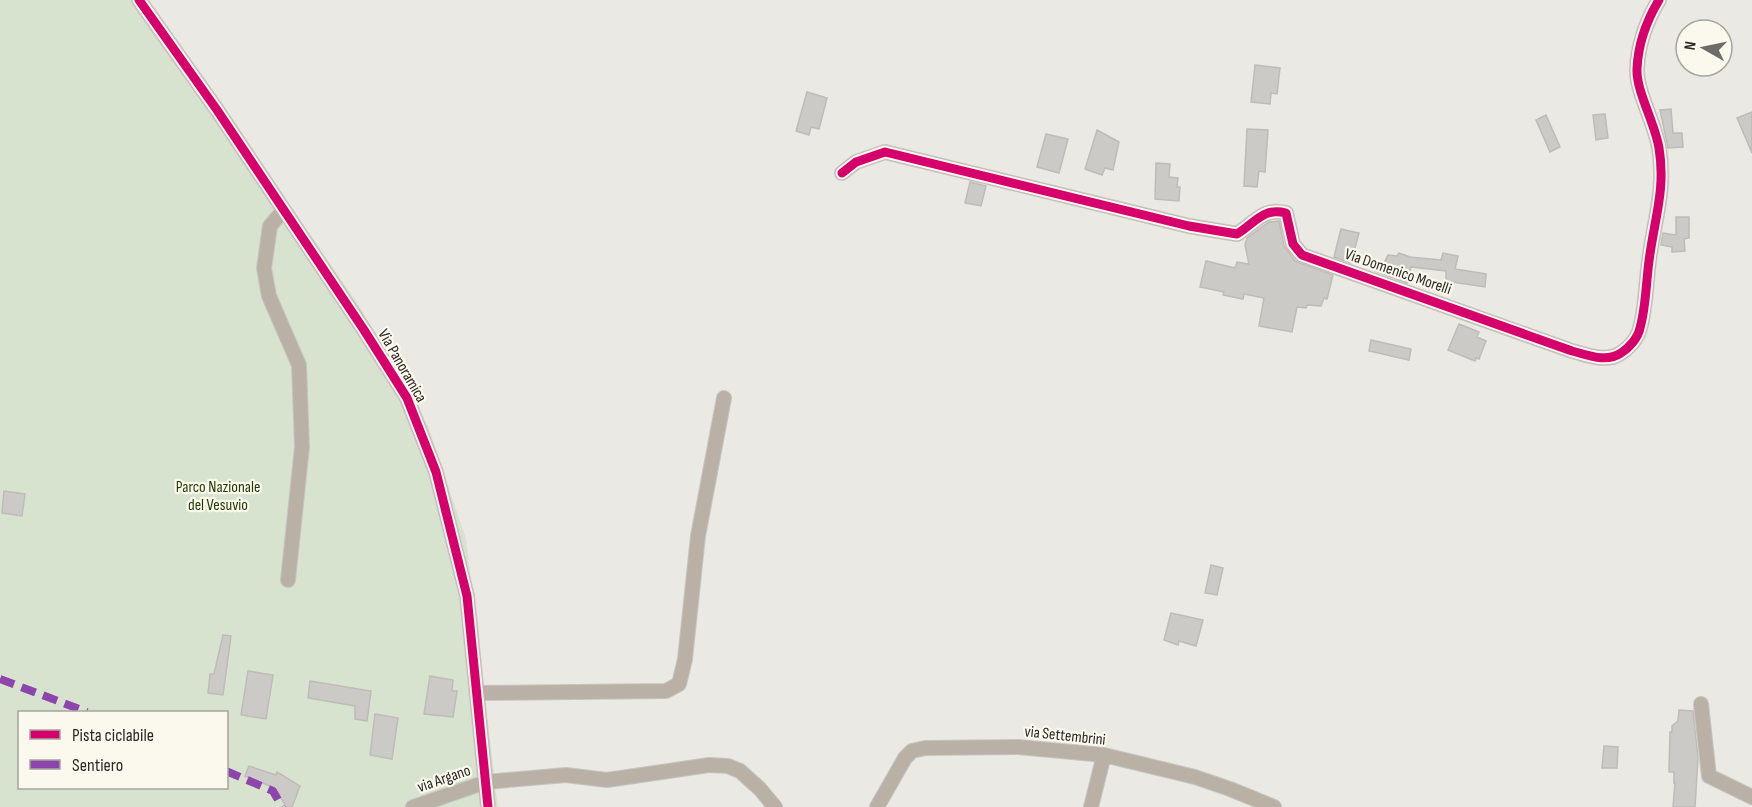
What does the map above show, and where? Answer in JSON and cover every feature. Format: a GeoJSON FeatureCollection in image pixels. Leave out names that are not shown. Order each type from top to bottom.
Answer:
{"type":"FeatureCollection","features":[{"type":"Feature","properties":{"kind":"street","name":"Via Panoramica"},"geometry":{"type":"LineString","coordinates":[[139,0],[216,110],[407,398],[436,472],[467,596],[488,807]]}},
{"type":"Feature","properties":{"kind":"street","name":"Via Domenico Morelli"},"geometry":{"type":"LineString","coordinates":[[842,173],[856,162],[885,152],[1189,226],[1237,234],[1264,214],[1281,211],[1286,213],[1293,244],[1302,255],[1572,351],[1599,358],[1610,357],[1620,354],[1632,344],[1640,330],[1650,249],[1661,196],[1659,148],[1637,71],[1640,46],[1649,17],[1659,0]]}},
{"type":"Feature","properties":{"kind":"street"},"geometry":{"type":"LineString","coordinates":[[283,211],[270,226],[264,268],[269,296],[299,365],[302,447],[288,580]]}},
{"type":"Feature","properties":{"kind":"street"},"geometry":{"type":"LineString","coordinates":[[477,693],[666,691],[679,684],[685,659],[698,537],[724,398]]}},
{"type":"Feature","properties":{"kind":"street"},"geometry":{"type":"LineString","coordinates":[[1701,704],[1708,776],[1752,797]]}},
{"type":"Feature","properties":{"kind":"street","name":"via Settembrini"},"geometry":{"type":"LineString","coordinates":[[877,807],[905,758],[912,751],[925,748],[1018,747],[1104,755],[1195,777],[1274,807]]}},
{"type":"Feature","properties":{"kind":"street"},"geometry":{"type":"LineString","coordinates":[[1091,807],[1104,755]]}},
{"type":"Feature","properties":{"kind":"street"},"geometry":{"type":"LineString","coordinates":[[486,782],[566,775],[607,780],[709,765],[728,766],[740,771],[775,807]]}},
{"type":"Feature","properties":{"kind":"street","name":"via Argano"},"geometry":{"type":"LineString","coordinates":[[413,807],[486,782]]}},
{"type":"Feature","properties":{"kind":"green space","name":"Parco Nazionale del Vesuvio"},"geometry":{"type":"Polygon","coordinates":[[[0,0],[148,0],[360,307],[428,426],[466,539],[498,807],[0,807],[0,0]]]}},
{"type":"Feature","properties":{"kind":"building"},"geometry":{"type":"Polygon","coordinates":[[[1255,65],[1280,68],[1277,94],[1271,93],[1270,104],[1251,102],[1255,65]]]}},
{"type":"Feature","properties":{"kind":"building"},"geometry":{"type":"Polygon","coordinates":[[[807,92],[827,98],[819,129],[811,127],[809,135],[796,131],[807,92]]]}},
{"type":"Feature","properties":{"kind":"building"},"geometry":{"type":"Polygon","coordinates":[[[1671,109],[1673,133],[1682,133],[1683,147],[1668,148],[1660,110],[1671,109]]]}},
{"type":"Feature","properties":{"kind":"building"},"geometry":{"type":"Polygon","coordinates":[[[1752,112],[1752,153],[1737,118],[1752,112]]]}},
{"type":"Feature","properties":{"kind":"building"},"geometry":{"type":"Polygon","coordinates":[[[1605,114],[1608,138],[1596,140],[1593,115],[1605,114]]]}},
{"type":"Feature","properties":{"kind":"building"},"geometry":{"type":"Polygon","coordinates":[[[1546,115],[1560,147],[1550,152],[1536,120],[1546,115]]]}},
{"type":"Feature","properties":{"kind":"building"},"geometry":{"type":"Polygon","coordinates":[[[1247,129],[1268,130],[1265,172],[1259,171],[1257,187],[1244,186],[1247,129]]]}},
{"type":"Feature","properties":{"kind":"building"},"geometry":{"type":"Polygon","coordinates":[[[1097,130],[1119,142],[1113,170],[1105,168],[1102,175],[1085,169],[1097,130]]]}},
{"type":"Feature","properties":{"kind":"building"},"geometry":{"type":"Polygon","coordinates":[[[1046,134],[1068,139],[1059,173],[1037,167],[1046,134]]]}},
{"type":"Feature","properties":{"kind":"building"},"geometry":{"type":"Polygon","coordinates":[[[1156,163],[1170,164],[1169,177],[1178,178],[1179,201],[1155,199],[1156,163]]]}},
{"type":"Feature","properties":{"kind":"building"},"geometry":{"type":"Polygon","coordinates":[[[970,182],[986,186],[981,206],[965,203],[970,182]]]}},
{"type":"Feature","properties":{"kind":"building"},"geometry":{"type":"Polygon","coordinates":[[[1676,217],[1689,217],[1689,238],[1684,239],[1685,251],[1672,252],[1672,247],[1661,245],[1663,233],[1676,235],[1676,217]]]}},
{"type":"Feature","properties":{"kind":"building"},"geometry":{"type":"Polygon","coordinates":[[[1279,221],[1284,246],[1295,261],[1333,275],[1327,299],[1324,298],[1321,306],[1297,307],[1292,332],[1259,326],[1264,298],[1244,294],[1243,299],[1200,287],[1206,261],[1235,268],[1237,262],[1249,264],[1245,245],[1247,238],[1269,222],[1279,221]]]}},
{"type":"Feature","properties":{"kind":"building"},"geometry":{"type":"Polygon","coordinates":[[[1341,229],[1359,233],[1351,263],[1334,257],[1341,229]]]}},
{"type":"Feature","properties":{"kind":"building"},"geometry":{"type":"Polygon","coordinates":[[[1399,253],[1410,257],[1441,260],[1443,253],[1458,256],[1455,269],[1486,274],[1485,287],[1446,281],[1446,271],[1411,267],[1407,283],[1375,271],[1376,263],[1383,265],[1388,255],[1397,256],[1399,253]]]}},
{"type":"Feature","properties":{"kind":"building"},"geometry":{"type":"Polygon","coordinates":[[[1459,324],[1479,332],[1477,337],[1486,341],[1479,359],[1476,358],[1475,361],[1448,350],[1459,324]]]}},
{"type":"Feature","properties":{"kind":"building"},"geometry":{"type":"Polygon","coordinates":[[[1371,340],[1411,349],[1409,360],[1369,351],[1371,340]]]}},
{"type":"Feature","properties":{"kind":"building"},"geometry":{"type":"Polygon","coordinates":[[[4,491],[25,494],[22,516],[2,513],[4,491]]]}},
{"type":"Feature","properties":{"kind":"building"},"geometry":{"type":"Polygon","coordinates":[[[1211,565],[1223,568],[1217,595],[1205,593],[1211,565]]]}},
{"type":"Feature","properties":{"kind":"building"},"geometry":{"type":"Polygon","coordinates":[[[1171,613],[1203,620],[1196,646],[1179,641],[1178,645],[1164,640],[1171,613]]]}},
{"type":"Feature","properties":{"kind":"building"},"geometry":{"type":"Polygon","coordinates":[[[223,635],[231,636],[223,695],[208,693],[210,674],[214,674],[223,635]]]}},
{"type":"Feature","properties":{"kind":"building"},"geometry":{"type":"Polygon","coordinates":[[[248,671],[273,675],[266,719],[241,715],[248,671]]]}},
{"type":"Feature","properties":{"kind":"building"},"geometry":{"type":"Polygon","coordinates":[[[430,676],[453,680],[452,691],[457,691],[453,717],[424,714],[430,676]]]}},
{"type":"Feature","properties":{"kind":"building"},"geometry":{"type":"Polygon","coordinates":[[[310,681],[371,691],[367,721],[355,719],[355,706],[308,698],[310,681]]]}},
{"type":"Feature","properties":{"kind":"building"},"geometry":{"type":"Polygon","coordinates":[[[1679,710],[1693,711],[1698,758],[1695,807],[1673,807],[1675,783],[1674,772],[1669,772],[1670,732],[1672,732],[1672,726],[1678,721],[1679,710]]]}},
{"type":"Feature","properties":{"kind":"building"},"geometry":{"type":"Polygon","coordinates":[[[375,714],[398,718],[392,759],[370,755],[375,714]]]}},
{"type":"Feature","properties":{"kind":"building"},"geometry":{"type":"Polygon","coordinates":[[[1604,746],[1618,747],[1617,768],[1602,768],[1604,746]]]}},
{"type":"Feature","properties":{"kind":"building"},"geometry":{"type":"Polygon","coordinates":[[[249,766],[276,775],[277,772],[300,786],[292,807],[286,807],[279,794],[270,786],[245,776],[249,766]]]}},
{"type":"Feature","properties":{"kind":"marked path"},"geometry":{"type":"LineString","coordinates":[[0,679],[84,711]]}},
{"type":"Feature","properties":{"kind":"marked path"},"geometry":{"type":"LineString","coordinates":[[228,772],[273,791],[282,807]]}},
{"type":"Feature","properties":{"kind":"cycle path"},"geometry":{"type":"LineString","coordinates":[[139,0],[217,110],[407,398],[436,472],[467,596],[488,807]]}},
{"type":"Feature","properties":{"kind":"cycle path"},"geometry":{"type":"LineString","coordinates":[[842,173],[856,162],[885,152],[1189,226],[1237,234],[1265,214],[1286,213],[1293,244],[1302,255],[1572,351],[1603,358],[1615,356],[1627,348],[1639,332],[1644,312],[1658,205],[1661,178],[1659,148],[1639,87],[1637,69],[1644,33],[1659,0]]}}]}
